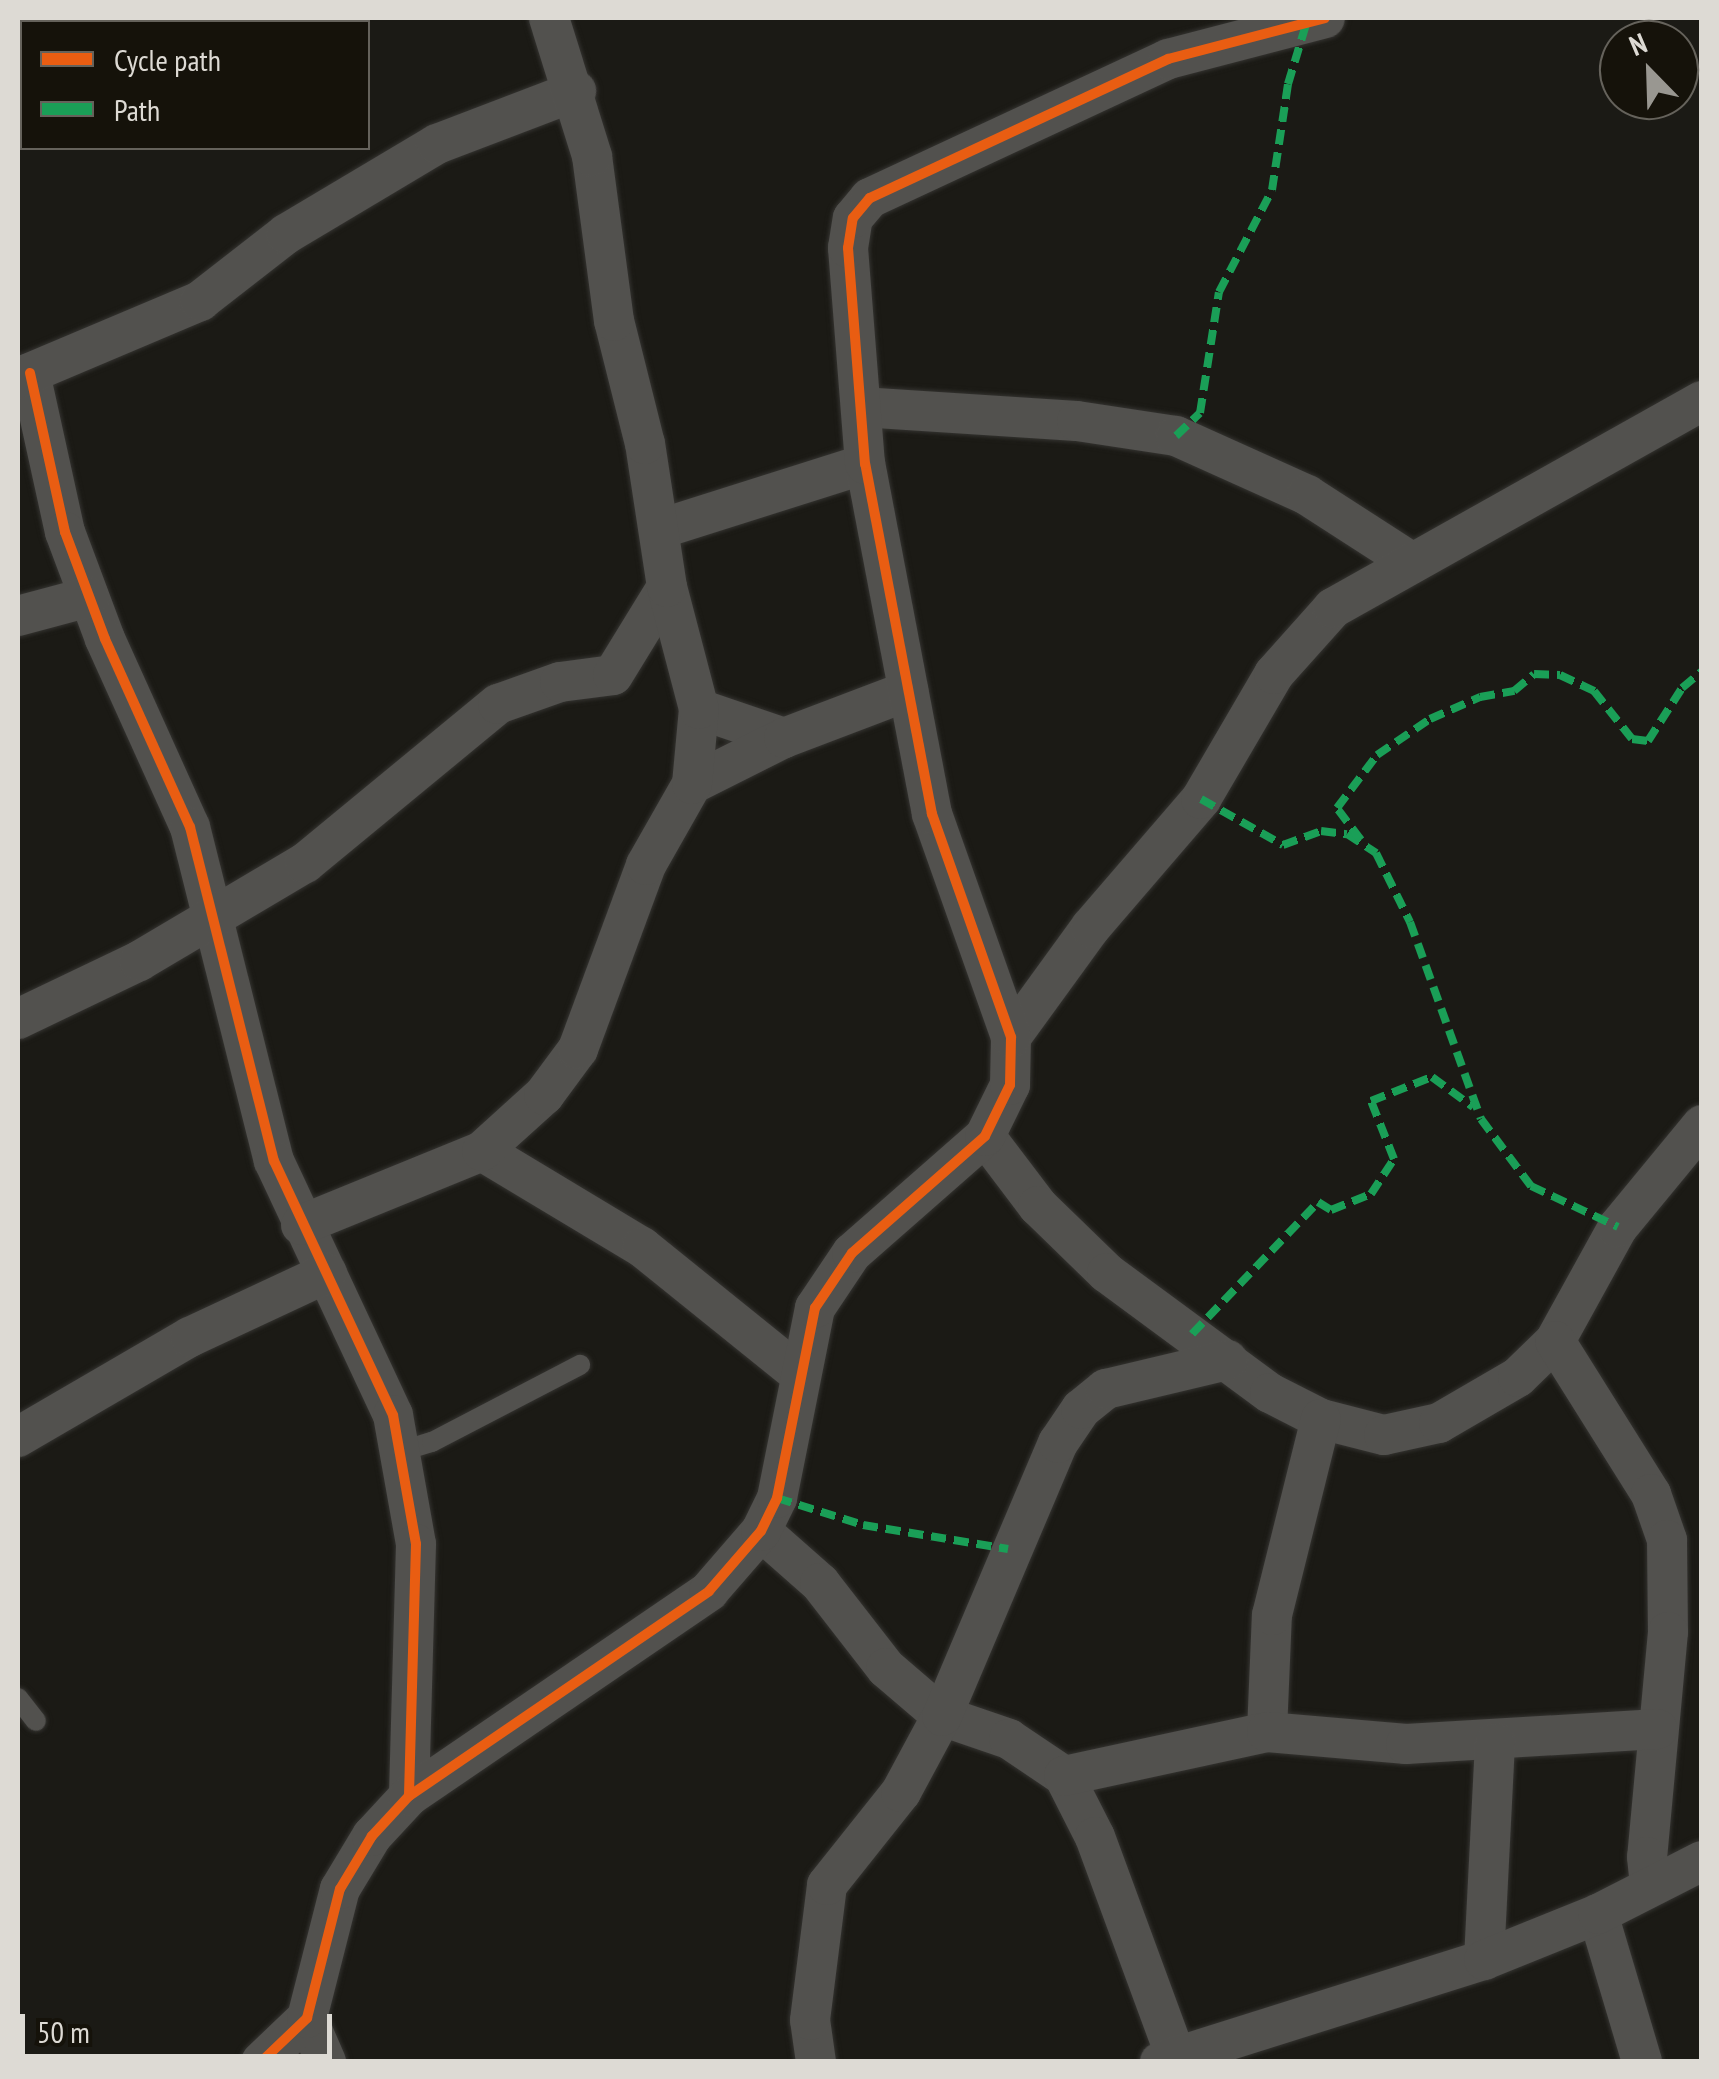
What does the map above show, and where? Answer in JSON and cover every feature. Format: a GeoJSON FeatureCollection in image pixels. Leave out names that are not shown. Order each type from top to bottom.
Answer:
{"type":"FeatureCollection","features":[{"type":"Feature","properties":{"kind":"street"},"geometry":{"type":"LineString","coordinates":[[302,1225],[482,1151],[532,1108],[578,1048],[646,865],[692,784],[699,709],[666,587],[660,528],[606,282],[594,171],[576,90],[549,18]]}},
{"type":"Feature","properties":{"kind":"street"},"geometry":{"type":"LineString","coordinates":[[261,2062],[307,2018],[340,1889],[372,1836],[408,1796],[709,1591],[761,1532],[777,1498],[798,1373],[815,1308],[852,1253],[985,1136],[1010,1084],[1012,1037],[949,875],[908,691],[865,464],[848,248],[853,218],[870,198],[1168,58],[1326,18]]}},
{"type":"Feature","properties":{"kind":"street"},"geometry":{"type":"LineString","coordinates":[[408,1796],[416,1544],[393,1414],[302,1225],[255,1103],[190,827],[65,532],[24,376],[200,301],[286,234],[436,144],[576,90]]}},
{"type":"Feature","properties":{"kind":"street"},"geometry":{"type":"LineString","coordinates":[[1012,1037],[1091,928],[1201,798],[1274,674],[1333,608],[1408,560],[1702,401]]}},
{"type":"Feature","properties":{"kind":"street"},"geometry":{"type":"LineString","coordinates":[[862,407],[1077,421],[1176,436],[1308,494],[1408,560]]}},
{"type":"Feature","properties":{"kind":"street"},"geometry":{"type":"LineString","coordinates":[[660,528],[865,464]]}},
{"type":"Feature","properties":{"kind":"street"},"geometry":{"type":"LineString","coordinates":[[18,1019],[210,920],[305,863],[498,704],[560,682],[613,675],[666,587]]}},
{"type":"Feature","properties":{"kind":"street"},"geometry":{"type":"LineString","coordinates":[[18,616],[90,597]]}},
{"type":"Feature","properties":{"kind":"street"},"geometry":{"type":"LineString","coordinates":[[692,784],[784,738],[908,691]]}},
{"type":"Feature","properties":{"kind":"street"},"geometry":{"type":"LineString","coordinates":[[699,709],[784,738]]}},
{"type":"Feature","properties":{"kind":"street"},"geometry":{"type":"LineString","coordinates":[[985,1136],[1038,1206],[1106,1273],[1270,1393],[1321,1419],[1384,1435],[1438,1423],[1518,1377],[1555,1341],[1618,1227],[1702,1126]]}},
{"type":"Feature","properties":{"kind":"street"},"geometry":{"type":"LineString","coordinates":[[482,1151],[642,1246],[798,1373]]}},
{"type":"Feature","properties":{"kind":"street"},"geometry":{"type":"LineString","coordinates":[[18,1437],[176,1344],[327,1274]]}},
{"type":"Feature","properties":{"kind":"street"},"geometry":{"type":"LineString","coordinates":[[1555,1341],[1651,1494],[1667,1540],[1668,1632],[1658,1729],[1650,1886]]}},
{"type":"Feature","properties":{"kind":"street"},"geometry":{"type":"LineString","coordinates":[[816,2062],[811,2004],[827,1885],[900,1792],[942,1716],[1008,1549],[1080,1409],[1106,1388],[1228,1360]]}},
{"type":"Feature","properties":{"kind":"street"},"geometry":{"type":"LineString","coordinates":[[1267,1732],[1272,1615],[1321,1419]]}},
{"type":"Feature","properties":{"kind":"street"},"geometry":{"type":"LineString","coordinates":[[761,1532],[820,1583],[886,1668],[942,1716],[1009,1739],[1064,1776],[1096,1837],[1171,2060],[1484,1960],[1598,1914],[1702,1860]]}},
{"type":"Feature","properties":{"kind":"street"},"geometry":{"type":"LineString","coordinates":[[1064,1776],[1267,1732],[1495,1743],[1658,1729]]}},
{"type":"Feature","properties":{"kind":"street"},"geometry":{"type":"LineString","coordinates":[[1484,1960],[1495,1743]]}},
{"type":"Feature","properties":{"kind":"street"},"geometry":{"type":"LineString","coordinates":[[1598,1914],[1642,2062]]}},
{"type":"Feature","properties":{"kind":"street"},"geometry":{"type":"LineString","coordinates":[[307,2018],[326,2062]]}},
{"type":"Feature","properties":{"kind":"lane"},"geometry":{"type":"LineString","coordinates":[[402,1450],[432,1442],[580,1364]]}},
{"type":"Feature","properties":{"kind":"lane"},"geometry":{"type":"LineString","coordinates":[[18,1698],[36,1721]]}},
{"type":"Feature","properties":{"kind":"marked path"},"geometry":{"type":"LineString","coordinates":[[1176,436],[1200,413],[1219,292],[1272,190],[1288,84],[1307,21]]}},
{"type":"Feature","properties":{"kind":"marked path"},"geometry":{"type":"LineString","coordinates":[[1361,840],[1337,808],[1377,755],[1430,719],[1480,697],[1514,691],[1534,674],[1560,675],[1594,691],[1632,739],[1648,741],[1682,688],[1702,671]]}},
{"type":"Feature","properties":{"kind":"marked path"},"geometry":{"type":"LineString","coordinates":[[1201,799],[1283,845],[1321,831],[1347,834],[1376,853],[1410,922],[1481,1119],[1531,1186],[1618,1227]]}},
{"type":"Feature","properties":{"kind":"marked path"},"geometry":{"type":"LineString","coordinates":[[1192,1334],[1318,1202],[1331,1210],[1371,1194],[1394,1159],[1371,1101],[1432,1077],[1473,1107]]}},
{"type":"Feature","properties":{"kind":"marked path"},"geometry":{"type":"LineString","coordinates":[[777,1498],[863,1525],[1008,1549]]}},
{"type":"Feature","properties":{"kind":"cycle path"},"geometry":{"type":"LineString","coordinates":[[261,2062],[307,2018],[340,1889],[372,1836],[409,1796],[709,1591],[761,1531],[777,1498],[815,1308],[852,1253],[985,1136],[1010,1085],[1011,1037],[932,814],[865,464],[848,248],[853,218],[870,198],[1168,59],[1325,18]]}},
{"type":"Feature","properties":{"kind":"cycle path"},"geometry":{"type":"LineString","coordinates":[[30,373],[65,532],[105,639],[190,827],[274,1161],[393,1415],[416,1544],[409,1796]]}}]}
